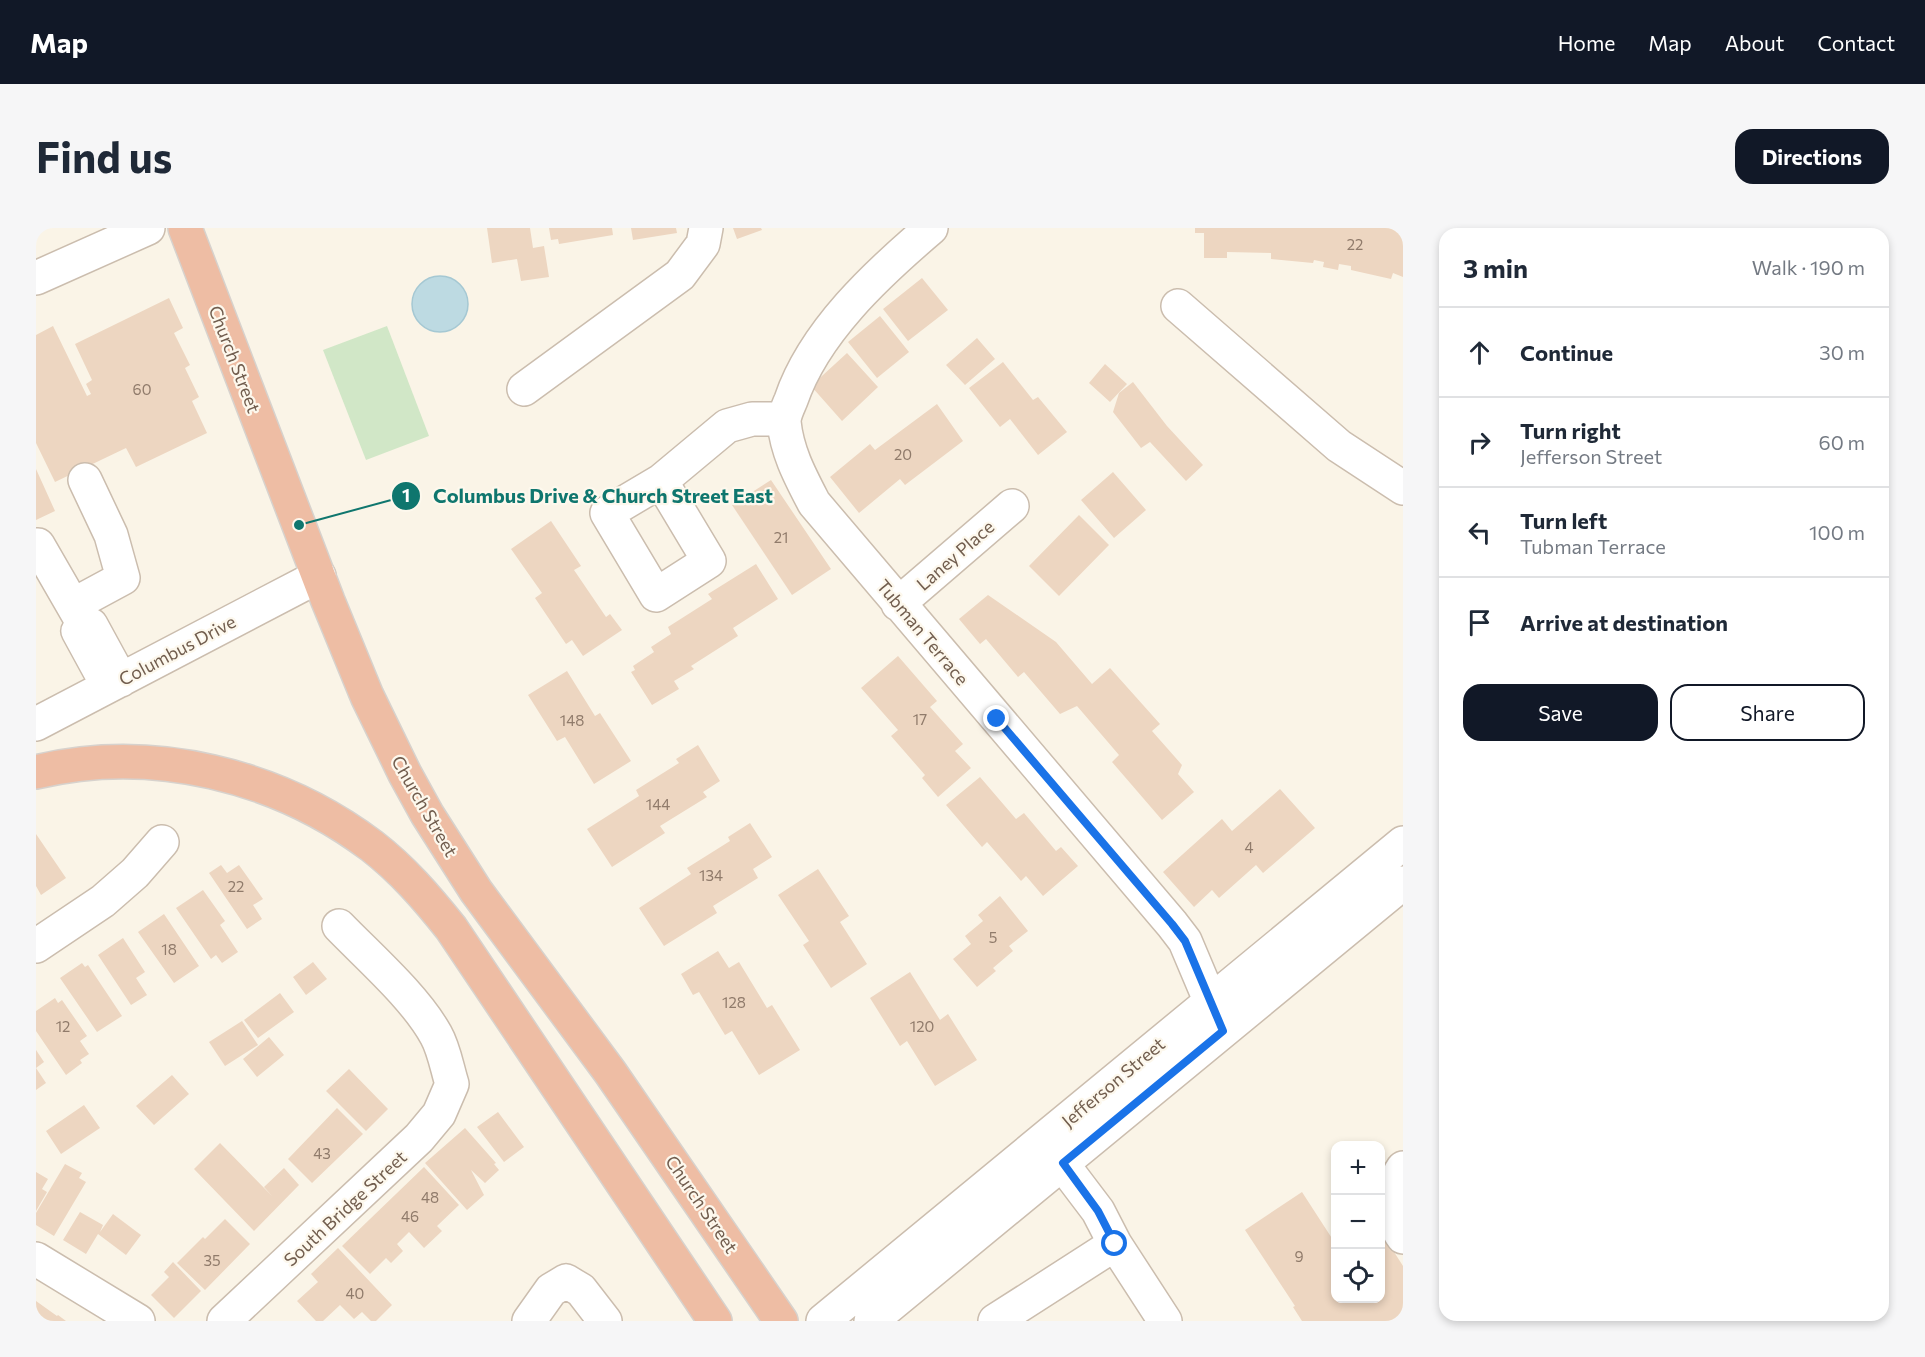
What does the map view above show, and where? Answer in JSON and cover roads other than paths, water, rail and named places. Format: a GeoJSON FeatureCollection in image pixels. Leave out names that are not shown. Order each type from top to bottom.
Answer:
{"type":"FeatureCollection","features":[{"type":"Feature","properties":{"kind":"highway","name":"Church Street"},"geometry":{"type":"LineString","coordinates":[[185,228],[350,655],[385,734],[416,794],[451,853],[502,928],[610,1072],[781,1321]]}},
{"type":"Feature","properties":{"kind":"highway"},"geometry":{"type":"LineString","coordinates":[[36,772],[92,763],[162,764],[229,776],[286,796],[335,821],[367,843],[423,894],[478,967],[715,1321]]}},
{"type":"Feature","properties":{"kind":"street"},"geometry":{"type":"LineString","coordinates":[[36,278],[148,228]]}},
{"type":"Feature","properties":{"kind":"street"},"geometry":{"type":"LineString","coordinates":[[524,389],[680,275],[703,244],[706,228]]}},
{"type":"Feature","properties":{"kind":"street","name":"Tubman Terrace"},"geometry":{"type":"LineString","coordinates":[[931,228],[858,296],[814,352],[797,381],[784,419],[792,461],[814,503],[1185,941],[1223,1031]]}},
{"type":"Feature","properties":{"kind":"street"},"geometry":{"type":"LineString","coordinates":[[1178,306],[1339,446],[1403,488]]}},
{"type":"Feature","properties":{"kind":"street"},"geometry":{"type":"LineString","coordinates":[[661,481],[727,426],[752,419],[784,419]]}},
{"type":"Feature","properties":{"kind":"street"},"geometry":{"type":"LineString","coordinates":[[78,614],[123,578],[111,535],[85,480]]}},
{"type":"Feature","properties":{"kind":"street","name":"Laney Place"},"geometry":{"type":"LineString","coordinates":[[898,604],[1012,506]]}},
{"type":"Feature","properties":{"kind":"street"},"geometry":{"type":"LineString","coordinates":[[38,545],[78,614],[78,631],[114,683]]}},
{"type":"Feature","properties":{"kind":"street","name":"Columbus Drive"},"geometry":{"type":"LineString","coordinates":[[36,724],[319,576]]}},
{"type":"Feature","properties":{"kind":"street"},"geometry":{"type":"LineString","coordinates":[[36,946],[103,901],[135,873],[162,842]]}},
{"type":"Feature","properties":{"kind":"street","name":"Jefferson Street"},"geometry":{"type":"LineString","coordinates":[[871,1321],[1211,1001],[1403,843]]}},
{"type":"Feature","properties":{"kind":"street","name":"Jefferson Street"},"geometry":{"type":"LineString","coordinates":[[823,1321],[1053,1151],[1223,1031],[1403,883]]}},
{"type":"Feature","properties":{"kind":"street","name":"South Bridge Street"},"geometry":{"type":"LineString","coordinates":[[224,1321],[419,1138],[439,1113],[452,1084],[437,1037],[428,1022],[339,926]]}},
{"type":"Feature","properties":{"kind":"street"},"geometry":{"type":"LineString","coordinates":[[1053,1151],[1098,1211],[1115,1244],[1165,1321]]}},
{"type":"Feature","properties":{"kind":"street"},"geometry":{"type":"LineString","coordinates":[[1403,1168],[1397,1176],[1393,1193],[1394,1213],[1403,1237]]}},
{"type":"Feature","properties":{"kind":"street"},"geometry":{"type":"LineString","coordinates":[[995,1321],[1115,1244]]}},
{"type":"Feature","properties":{"kind":"street"},"geometry":{"type":"LineString","coordinates":[[36,1259],[138,1321]]}},
{"type":"Feature","properties":{"kind":"street"},"geometry":{"type":"LineString","coordinates":[[529,1321],[551,1290],[566,1281],[581,1290],[605,1321]]}},
{"type":"Feature","properties":{"kind":"water"},"geometry":{"type":"Polygon","coordinates":[[[440,276],[451,278],[460,284],[466,293],[468,304],[466,315],[460,324],[451,330],[440,332],[429,330],[420,324],[414,315],[412,304],[414,293],[420,284],[429,278],[440,276]]]}},
{"type":"Feature","properties":{"kind":"place","name":"Columbus Drive & Church Street East"},"geometry":{"type":"Point","coordinates":[299,525]}}]}
